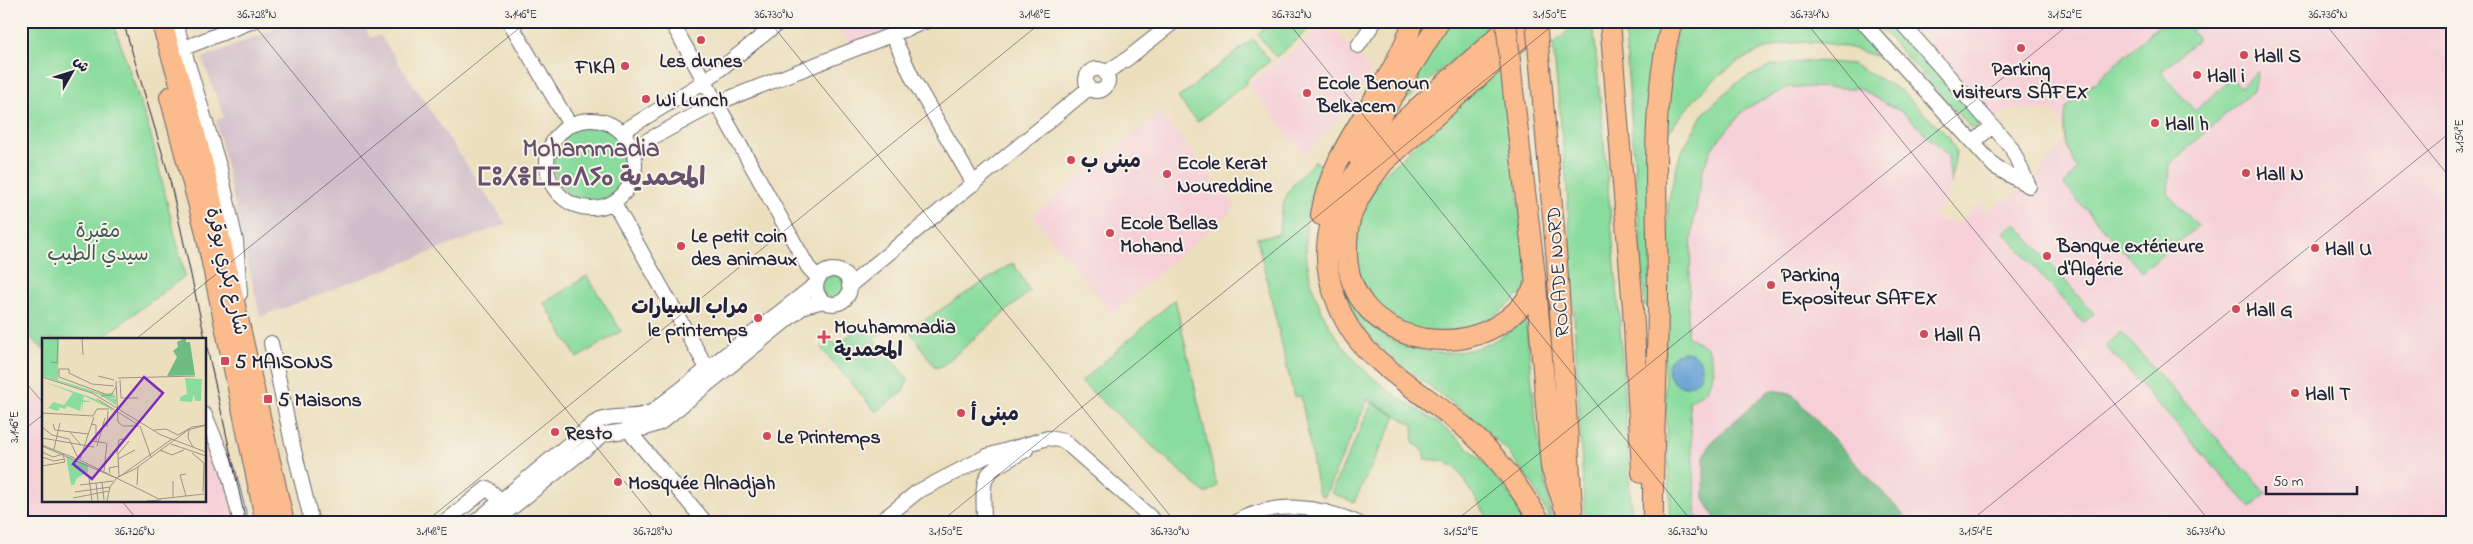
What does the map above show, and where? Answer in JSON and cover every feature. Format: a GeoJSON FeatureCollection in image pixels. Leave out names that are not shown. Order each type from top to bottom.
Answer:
{"type":"FeatureCollection","features":[{"type":"Feature","properties":{"kind":"highway","name":"شارع بكري بوقرة"},"geometry":{"type":"LineString","coordinates":[[147,21],[176,116],[205,229],[266,523]]}},
{"type":"Feature","properties":{"kind":"highway","name":"شارع بكري بوقرة"},"geometry":{"type":"LineString","coordinates":[[161,21],[193,126],[284,523]]}},
{"type":"Feature","properties":{"kind":"highway"},"geometry":{"type":"LineString","coordinates":[[1328,238],[1320,221],[1335,172],[1353,133],[1402,51],[1413,21]]}},
{"type":"Feature","properties":{"kind":"highway"},"geometry":{"type":"LineString","coordinates":[[1440,21],[1342,179],[1335,196],[1328,238],[1327,266],[1332,289],[1346,322],[1361,344],[1400,379],[1442,409],[1481,442],[1513,480],[1541,523]]}},
{"type":"Feature","properties":{"kind":"highway"},"geometry":{"type":"LineString","coordinates":[[1506,21],[1536,284],[1552,467],[1572,523]]}},
{"type":"Feature","properties":{"kind":"highway"},"geometry":{"type":"LineString","coordinates":[[1328,238],[1340,197],[1350,180],[1378,145],[1515,21]]}},
{"type":"Feature","properties":{"kind":"highway","name":"ROCADE NORD"},"geometry":{"type":"LineString","coordinates":[[1536,21],[1557,262],[1572,523]]}},
{"type":"Feature","properties":{"kind":"highway"},"geometry":{"type":"LineString","coordinates":[[1536,284],[1521,307],[1493,329],[1459,340],[1423,338],[1390,325],[1368,307],[1353,282],[1347,254],[1348,230],[1355,206],[1372,177],[1384,162],[1541,21]]}},
{"type":"Feature","properties":{"kind":"highway"},"geometry":{"type":"LineString","coordinates":[[1610,21],[1633,309],[1646,523]]}},
{"type":"Feature","properties":{"kind":"highway"},"geometry":{"type":"LineString","coordinates":[[1653,523],[1658,295],[1656,226],[1657,135],[1662,72],[1672,21]]}},
{"type":"Feature","properties":{"kind":"street"},"geometry":{"type":"LineString","coordinates":[[175,21],[220,169],[234,232],[245,349]]}},
{"type":"Feature","properties":{"kind":"street"},"geometry":{"type":"LineString","coordinates":[[184,48],[253,21]]}},
{"type":"Feature","properties":{"kind":"street"},"geometry":{"type":"LineString","coordinates":[[509,21],[570,125]]}},
{"type":"Feature","properties":{"kind":"street"},"geometry":{"type":"LineString","coordinates":[[474,523],[506,505],[593,440],[604,434],[629,423],[660,423],[711,375],[817,281],[826,272],[837,271],[846,276],[850,286],[849,291],[844,300],[834,304],[824,301],[817,294],[817,281],[671,21]]}},
{"type":"Feature","properties":{"kind":"street"},"geometry":{"type":"LineString","coordinates":[[622,132],[705,81],[781,21]]}},
{"type":"Feature","properties":{"kind":"street"},"geometry":{"type":"LineString","coordinates":[[633,148],[717,103],[927,21]]}},
{"type":"Feature","properties":{"kind":"street"},"geometry":{"type":"LineString","coordinates":[[850,286],[1089,88],[1086,78],[1089,72],[1095,69],[1105,73],[1127,59],[1175,21]]}},
{"type":"Feature","properties":{"kind":"street"},"geometry":{"type":"LineString","coordinates":[[1358,46],[1375,21]]}},
{"type":"Feature","properties":{"kind":"street"},"geometry":{"type":"LineString","coordinates":[[1862,21],[1996,167],[2019,176],[2011,147],[1900,21]]}},
{"type":"Feature","properties":{"kind":"street"},"geometry":{"type":"LineString","coordinates":[[892,34],[913,79],[974,184]]}},
{"type":"Feature","properties":{"kind":"street"},"geometry":{"type":"LineString","coordinates":[[594,120],[607,122],[622,132],[633,148],[636,160],[635,173],[631,185],[624,195],[614,203],[601,208],[580,207],[561,197],[552,186],[547,166],[551,145],[558,134],[570,125],[594,120]]}},
{"type":"Feature","properties":{"kind":"street"},"geometry":{"type":"LineString","coordinates":[[1973,143],[1992,126]]}},
{"type":"Feature","properties":{"kind":"street"},"geometry":{"type":"LineString","coordinates":[[614,203],[711,375]]}},
{"type":"Feature","properties":{"kind":"street"},"geometry":{"type":"LineString","coordinates":[[711,375],[804,306],[824,301]]}},
{"type":"Feature","properties":{"kind":"street"},"geometry":{"type":"LineString","coordinates":[[271,343],[291,438],[312,523]]}},
{"type":"Feature","properties":{"kind":"street"},"geometry":{"type":"LineString","coordinates":[[206,418],[227,467],[241,523]]}},
{"type":"Feature","properties":{"kind":"street"},"geometry":{"type":"LineString","coordinates":[[629,423],[633,436],[706,523]]}},
{"type":"Feature","properties":{"kind":"street"},"geometry":{"type":"LineString","coordinates":[[984,523],[983,482],[988,472],[1048,438]]}},
{"type":"Feature","properties":{"kind":"street"},"geometry":{"type":"LineString","coordinates":[[879,523],[917,492],[941,478],[987,456],[1048,438],[1064,441],[1157,523]]}},
{"type":"Feature","properties":{"kind":"street"},"geometry":{"type":"LineString","coordinates":[[444,523],[487,488],[506,505]]}},
{"type":"Feature","properties":{"kind":"street"},"geometry":{"type":"LineString","coordinates":[[493,523],[506,505]]}},
{"type":"Feature","properties":{"kind":"street"},"geometry":{"type":"LineString","coordinates":[[1235,523],[1269,509],[1299,506],[1329,511],[1358,523]]}},
{"type":"Feature","properties":{"kind":"shaded area"},"geometry":{"type":"Polygon","coordinates":[[[181,21],[227,21],[204,30],[187,27],[181,21]]]}},
{"type":"Feature","properties":{"kind":"shaded area"},"geometry":{"type":"Polygon","coordinates":[[[296,21],[362,21],[370,38],[380,35],[506,224],[260,317],[216,121],[224,117],[202,58],[296,21]]]}},
{"type":"Feature","properties":{"kind":"shaded area"},"geometry":{"type":"Polygon","coordinates":[[[833,21],[911,21],[851,44],[833,21]]]}},
{"type":"Feature","properties":{"kind":"shaded area"},"geometry":{"type":"Polygon","coordinates":[[[1909,21],[2452,21],[2452,523],[1697,523],[1689,401],[1707,391],[1687,336],[1692,231],[1703,169],[1712,148],[1745,109],[1788,87],[1858,88],[1904,113],[1948,156],[1951,184],[1945,201],[1933,213],[1939,221],[1959,223],[1978,203],[1986,211],[2029,186],[2070,134],[2053,112],[2012,109],[1995,119],[1909,21]]]}},
{"type":"Feature","properties":{"kind":"shaded area","name":"Ecole Benoun Belkacem"},"geometry":{"type":"Polygon","coordinates":[[[1328,22],[1371,72],[1354,101],[1305,156],[1249,85],[1328,22]]]}},
{"type":"Feature","properties":{"kind":"shaded area"},"geometry":{"type":"Polygon","coordinates":[[[1160,113],[1236,207],[1112,314],[1033,215],[1160,113]]]}},
{"type":"Feature","properties":{"kind":"shaded area"},"geometry":{"type":"Polygon","coordinates":[[[42,393],[42,502],[206,502],[206,431],[223,467],[238,523],[21,523],[21,413],[42,393]]]}},
{"type":"Feature","properties":{"kind":"green space","name":"مقبرة سيدي الطيب"},"geometry":{"type":"Polygon","coordinates":[[[21,21],[113,21],[150,132],[185,276],[101,338],[42,338],[42,348],[21,328],[21,21]]]}},
{"type":"Feature","properties":{"kind":"green space"},"geometry":{"type":"Polygon","coordinates":[[[1273,21],[1297,21],[1306,32],[1276,57],[1257,34],[1273,21]]]}},
{"type":"Feature","properties":{"kind":"green space"},"geometry":{"type":"Polygon","coordinates":[[[1448,21],[1497,21],[1400,106],[1378,133],[1448,21]]]}},
{"type":"Feature","properties":{"kind":"green space"},"geometry":{"type":"Polygon","coordinates":[[[1579,21],[1593,21],[1619,310],[1632,523],[1585,523],[1567,186],[1553,44],[1579,21]]]}},
{"type":"Feature","properties":{"kind":"green space"},"geometry":{"type":"Polygon","coordinates":[[[1624,21],[1664,21],[1649,306],[1645,306],[1624,21]]]}},
{"type":"Feature","properties":{"kind":"green space"},"geometry":{"type":"Polygon","coordinates":[[[1678,21],[1851,21],[1885,60],[1850,48],[1818,43],[1789,43],[1762,50],[1737,63],[1713,81],[1690,105],[1668,133],[1663,131],[1678,21]]]}},
{"type":"Feature","properties":{"kind":"green space"},"geometry":{"type":"Polygon","coordinates":[[[1874,21],[1890,21],[1978,117],[1979,128],[1970,127],[1874,21]]]}},
{"type":"Feature","properties":{"kind":"green space"},"geometry":{"type":"Polygon","coordinates":[[[2164,21],[2202,21],[2191,31],[2198,39],[2161,72],[2195,111],[2232,78],[2240,87],[2258,71],[2254,92],[2236,105],[2170,164],[2168,195],[2198,226],[2142,272],[2064,185],[2077,169],[2066,140],[2065,117],[2066,108],[2164,21]]]}},
{"type":"Feature","properties":{"kind":"green space"},"geometry":{"type":"Polygon","coordinates":[[[1253,39],[1270,61],[1246,80],[1248,82],[1197,122],[1178,98],[1253,39]]]}},
{"type":"Feature","properties":{"kind":"green space"},"geometry":{"type":"Polygon","coordinates":[[[1815,61],[1853,64],[1901,91],[1949,137],[1956,152],[1951,184],[1948,156],[1904,113],[1858,88],[1788,87],[1745,109],[1712,148],[1703,169],[1692,231],[1687,336],[1708,348],[1714,370],[1707,391],[1689,401],[1697,523],[1671,523],[1664,368],[1668,202],[1680,155],[1702,115],[1736,83],[1773,65],[1815,61]]]}},
{"type":"Feature","properties":{"kind":"green space"},"geometry":{"type":"Polygon","coordinates":[[[1502,63],[1529,282],[1523,293],[1474,332],[1414,331],[1376,304],[1361,281],[1356,259],[1358,220],[1380,178],[1502,63]]]}},
{"type":"Feature","properties":{"kind":"green space"},"geometry":{"type":"Polygon","coordinates":[[[592,126],[607,129],[619,137],[627,149],[630,164],[627,179],[619,191],[607,199],[592,202],[577,199],[565,191],[557,179],[554,164],[557,149],[565,137],[577,129],[592,126]]]}},
{"type":"Feature","properties":{"kind":"green space"},"geometry":{"type":"Polygon","coordinates":[[[1315,161],[1321,165],[1311,196],[1306,226],[1306,255],[1312,284],[1322,311],[1336,337],[1356,361],[1379,383],[1443,427],[1472,451],[1506,490],[1526,523],[1482,523],[1488,518],[1458,470],[1445,461],[1425,459],[1422,448],[1414,444],[1413,425],[1368,399],[1325,496],[1321,496],[1318,491],[1301,396],[1294,397],[1257,238],[1279,234],[1282,210],[1288,193],[1315,161]]]}},
{"type":"Feature","properties":{"kind":"green space"},"geometry":{"type":"Polygon","coordinates":[[[2015,223],[2094,314],[2083,323],[2004,232],[2015,223]]]}},
{"type":"Feature","properties":{"kind":"green space"},"geometry":{"type":"Polygon","coordinates":[[[1013,263],[1030,291],[941,367],[935,367],[909,330],[1013,263]]]}},
{"type":"Feature","properties":{"kind":"green space"},"geometry":{"type":"Polygon","coordinates":[[[1335,270],[1341,271],[1356,303],[1368,321],[1385,336],[1405,346],[1426,352],[1448,353],[1470,350],[1491,343],[1509,331],[1525,315],[1536,422],[1552,523],[1532,483],[1505,448],[1466,413],[1393,359],[1368,335],[1350,310],[1335,270]]]}},
{"type":"Feature","properties":{"kind":"green space"},"geometry":{"type":"Polygon","coordinates":[[[833,275],[842,278],[845,287],[842,296],[833,299],[824,296],[821,287],[824,278],[833,275]]]}},
{"type":"Feature","properties":{"kind":"green space"},"geometry":{"type":"Polygon","coordinates":[[[587,276],[621,331],[577,358],[544,303],[587,276]]]}},
{"type":"Feature","properties":{"kind":"green space"},"geometry":{"type":"Polygon","coordinates":[[[1175,299],[1217,486],[1206,494],[1081,382],[1175,299]]]}},
{"type":"Feature","properties":{"kind":"green space"},"geometry":{"type":"Polygon","coordinates":[[[860,326],[877,330],[881,334],[874,339],[908,379],[903,392],[876,412],[821,348],[831,338],[837,346],[860,326]]]}},
{"type":"Feature","properties":{"kind":"green space"},"geometry":{"type":"Polygon","coordinates":[[[2121,332],[2266,493],[2251,508],[2106,346],[2121,332]]]}},
{"type":"Feature","properties":{"kind":"green space"},"geometry":{"type":"Polygon","coordinates":[[[1770,390],[1791,393],[1911,523],[1718,523],[1704,499],[1704,456],[1712,441],[1770,390]]]}},
{"type":"Feature","properties":{"kind":"green space"},"geometry":{"type":"Polygon","coordinates":[[[1372,403],[1396,416],[1354,502],[1331,493],[1372,403]]]}},
{"type":"Feature","properties":{"kind":"green space"},"geometry":{"type":"Polygon","coordinates":[[[1297,515],[1324,519],[1324,523],[1253,523],[1297,515]]]}},
{"type":"Feature","properties":{"kind":"water"},"geometry":{"type":"Polygon","coordinates":[[[1685,352],[1692,353],[1697,357],[1701,362],[1701,376],[1697,381],[1692,385],[1685,386],[1678,385],[1673,381],[1669,376],[1668,369],[1669,362],[1673,357],[1678,353],[1685,352]]]}},
{"type":"Feature","properties":{"kind":"tram line"},"geometry":{"type":"LineString","coordinates":[[123,21],[169,176],[205,338]]}},
{"type":"Feature","properties":{"kind":"tram line"},"geometry":{"type":"LineString","coordinates":[[206,343],[246,523]]}},
{"type":"Feature","properties":{"kind":"place","name":"Les dunes"},"geometry":{"type":"Point","coordinates":[701,40]}},
{"type":"Feature","properties":{"kind":"place","name":"Parking visiteurs SAFEX"},"geometry":{"type":"Point","coordinates":[2021,48]}},
{"type":"Feature","properties":{"kind":"place","name":"Hall S"},"geometry":{"type":"Point","coordinates":[2244,55]}},
{"type":"Feature","properties":{"kind":"place","name":"FIKA"},"geometry":{"type":"Point","coordinates":[625,66]}},
{"type":"Feature","properties":{"kind":"place","name":"Hall i"},"geometry":{"type":"Point","coordinates":[2197,75]}},
{"type":"Feature","properties":{"kind":"place","name":"Ecole Benoun Belkacem"},"geometry":{"type":"Point","coordinates":[1307,93]}},
{"type":"Feature","properties":{"kind":"place","name":"Wi Lunch"},"geometry":{"type":"Point","coordinates":[646,99]}},
{"type":"Feature","properties":{"kind":"place","name":"Hall h"},"geometry":{"type":"Point","coordinates":[2155,123]}},
{"type":"Feature","properties":{"kind":"place","name":"مبنى ب"},"geometry":{"type":"Point","coordinates":[1071,160]}},
{"type":"Feature","properties":{"kind":"place","name":"Hall N"},"geometry":{"type":"Point","coordinates":[2246,173]}},
{"type":"Feature","properties":{"kind":"place","name":"Ecole Kerat Noureddine"},"geometry":{"type":"Point","coordinates":[1167,174]}},
{"type":"Feature","properties":{"kind":"place","name":"Ecole Bellas Mohand"},"geometry":{"type":"Point","coordinates":[1110,233]}},
{"type":"Feature","properties":{"kind":"place","name":"Le petit coin des animaux"},"geometry":{"type":"Point","coordinates":[681,246]}},
{"type":"Feature","properties":{"kind":"place","name":"Hall U"},"geometry":{"type":"Point","coordinates":[2315,248]}},
{"type":"Feature","properties":{"kind":"place","name":"Banque extérieure d'Algérie"},"geometry":{"type":"Point","coordinates":[2047,256]}},
{"type":"Feature","properties":{"kind":"place","name":"Parking Expositeur SAFEX"},"geometry":{"type":"Point","coordinates":[1771,285]}},
{"type":"Feature","properties":{"kind":"place","name":"Hall G"},"geometry":{"type":"Point","coordinates":[2236,309]}},
{"type":"Feature","properties":{"kind":"place","name":"مراب السيارات le printemps"},"geometry":{"type":"Point","coordinates":[758,318]}},
{"type":"Feature","properties":{"kind":"place","name":"Hall A"},"geometry":{"type":"Point","coordinates":[1924,334]}},
{"type":"Feature","properties":{"kind":"place","name":"Mouhammadia المحمدية"},"geometry":{"type":"Point","coordinates":[824,337]}},
{"type":"Feature","properties":{"kind":"place","name":"5 MAISONS"},"geometry":{"type":"Point","coordinates":[225,361]}},
{"type":"Feature","properties":{"kind":"place","name":"Hall T"},"geometry":{"type":"Point","coordinates":[2295,393]}},
{"type":"Feature","properties":{"kind":"place","name":"5 Maisons"},"geometry":{"type":"Point","coordinates":[268,399]}},
{"type":"Feature","properties":{"kind":"place","name":"مبنى أ"},"geometry":{"type":"Point","coordinates":[961,413]}},
{"type":"Feature","properties":{"kind":"place","name":"Resto"},"geometry":{"type":"Point","coordinates":[555,432]}},
{"type":"Feature","properties":{"kind":"place","name":"Le Printemps"},"geometry":{"type":"Point","coordinates":[767,436]}},
{"type":"Feature","properties":{"kind":"place","name":"Mosquée Alnadjah"},"geometry":{"type":"Point","coordinates":[618,482]}},
{"type":"Feature","properties":{"kind":"district","name":"Mohammadia ⵎⵓⵃⴻⵎⵎⴰⴷⵢⴰ المحمدية"},"geometry":{"type":"Point","coordinates":[591,162]}}]}
